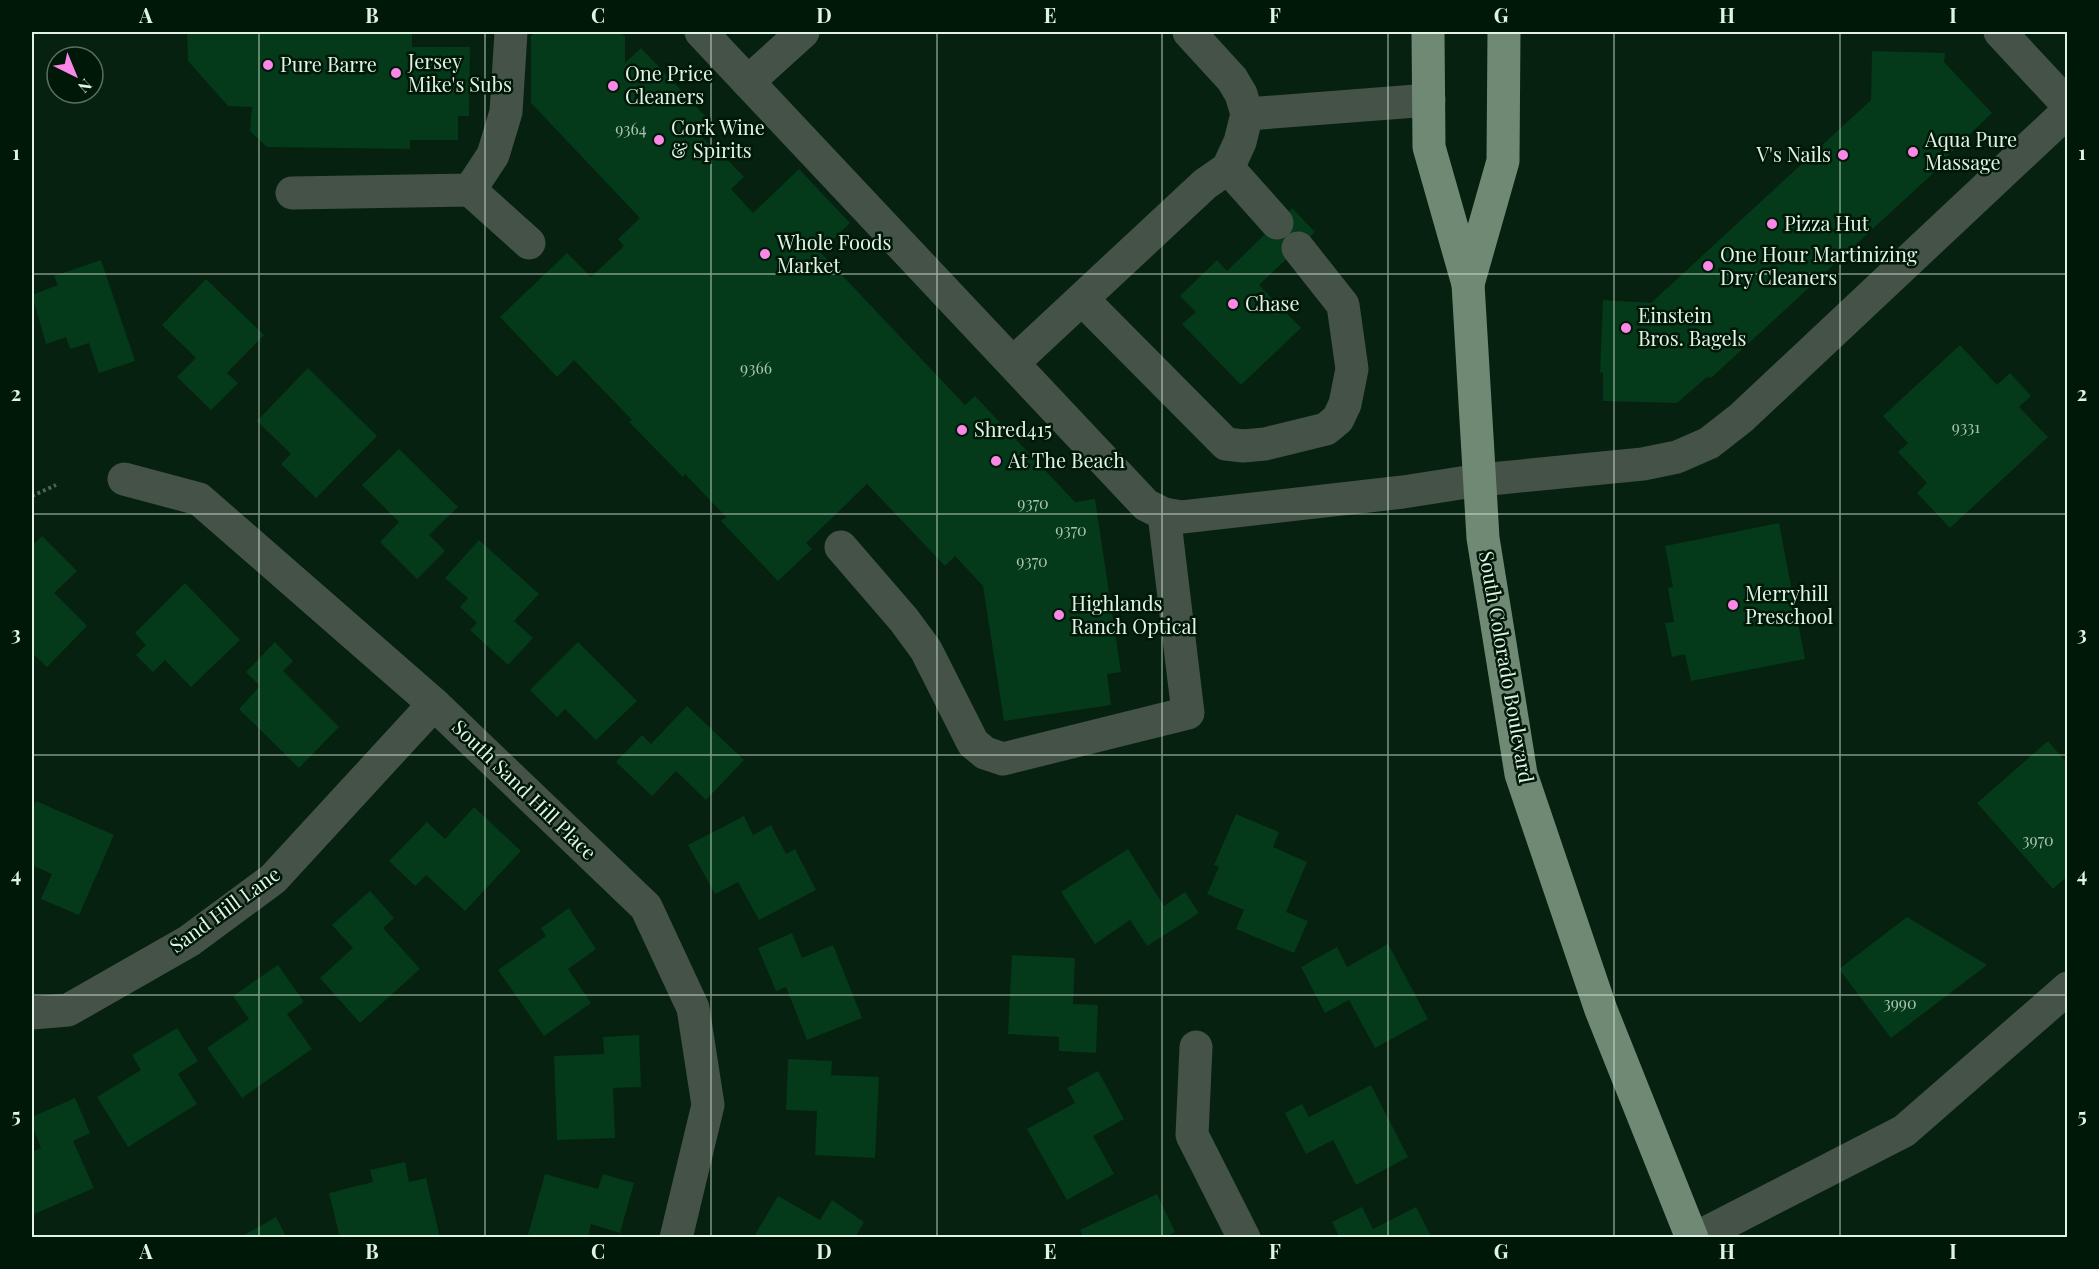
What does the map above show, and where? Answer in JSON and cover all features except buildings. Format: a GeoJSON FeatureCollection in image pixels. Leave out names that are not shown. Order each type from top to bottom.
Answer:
{"type":"FeatureCollection","features":[{"type":"Feature","properties":{"kind":"main road","name":"South Colorado Boulevard"},"geometry":{"type":"LineString","coordinates":[[1428,32],[1429,147],[1468,284],[1483,538],[1521,774],[1601,1010],[1692,1238]]}},
{"type":"Feature","properties":{"kind":"main road","name":"South Colorado Boulevard"},"geometry":{"type":"LineString","coordinates":[[1468,284],[1503,160],[1504,32]]}},
{"type":"Feature","properties":{"kind":"street"},"geometry":{"type":"LineString","coordinates":[[470,190],[494,155],[506,112],[511,32]]}},
{"type":"Feature","properties":{"kind":"street"},"geometry":{"type":"LineString","coordinates":[[700,32],[1146,505],[1164,514],[1182,517],[1403,492],[1480,480],[1643,464],[1677,457],[1709,443],[1742,418],[2067,111]]}},
{"type":"Feature","properties":{"kind":"street"},"geometry":{"type":"LineString","coordinates":[[748,82],[803,32]]}},
{"type":"Feature","properties":{"kind":"street"},"geometry":{"type":"LineString","coordinates":[[1013,363],[1205,184],[1228,168],[1240,142],[1247,114],[1241,93],[1232,79],[1189,32]]}},
{"type":"Feature","properties":{"kind":"street"},"geometry":{"type":"LineString","coordinates":[[2001,32],[2067,105]]}},
{"type":"Feature","properties":{"kind":"street"},"geometry":{"type":"LineString","coordinates":[[1247,114],[1429,100]]}},
{"type":"Feature","properties":{"kind":"street"},"geometry":{"type":"LineString","coordinates":[[1228,168],[1277,223]]}},
{"type":"Feature","properties":{"kind":"street"},"geometry":{"type":"LineString","coordinates":[[292,193],[470,190],[529,243]]}},
{"type":"Feature","properties":{"kind":"street"},"geometry":{"type":"LineString","coordinates":[[1082,299],[1226,444],[1243,446],[1265,444],[1326,429],[1338,419],[1345,404],[1352,369],[1343,305],[1298,248]]}},
{"type":"Feature","properties":{"kind":"street","name":"South Sand Hill Place"},"geometry":{"type":"LineString","coordinates":[[124,479],[199,499],[434,704],[646,907],[693,1008],[708,1105],[676,1238]]}},
{"type":"Feature","properties":{"kind":"street"},"geometry":{"type":"LineString","coordinates":[[841,547],[926,650],[973,743],[985,753],[1003,759],[1188,712],[1164,514]]}},
{"type":"Feature","properties":{"kind":"street","name":"Sand Hill Lane"},"geometry":{"type":"LineString","coordinates":[[32,1013],[68,1010],[189,941],[273,879],[434,704]]}},
{"type":"Feature","properties":{"kind":"street"},"geometry":{"type":"LineString","coordinates":[[1696,1238],[1904,1131],[2067,988]]}},
{"type":"Feature","properties":{"kind":"street"},"geometry":{"type":"LineString","coordinates":[[1196,1047],[1192,1134],[1244,1238]]}},
{"type":"Feature","properties":{"kind":"path"},"geometry":{"type":"LineString","coordinates":[[32,496],[56,485]]}},
{"type":"Feature","properties":{"kind":"place","name":"Pure Barre"},"geometry":{"type":"Point","coordinates":[268,65]}},
{"type":"Feature","properties":{"kind":"place","name":"Jersey Mike's Subs"},"geometry":{"type":"Point","coordinates":[396,73]}},
{"type":"Feature","properties":{"kind":"place","name":"One Price Cleaners"},"geometry":{"type":"Point","coordinates":[613,86]}},
{"type":"Feature","properties":{"kind":"place","name":"Cork Wine & Spirits"},"geometry":{"type":"Point","coordinates":[659,140]}},
{"type":"Feature","properties":{"kind":"place","name":"Aqua Pure Massage"},"geometry":{"type":"Point","coordinates":[1913,152]}},
{"type":"Feature","properties":{"kind":"place","name":"V's Nails"},"geometry":{"type":"Point","coordinates":[1843,155]}},
{"type":"Feature","properties":{"kind":"place","name":"Pizza Hut"},"geometry":{"type":"Point","coordinates":[1772,224]}},
{"type":"Feature","properties":{"kind":"place","name":"Whole Foods Market"},"geometry":{"type":"Point","coordinates":[765,254]}},
{"type":"Feature","properties":{"kind":"place","name":"One Hour Martinizing Dry Cleaners"},"geometry":{"type":"Point","coordinates":[1708,266]}},
{"type":"Feature","properties":{"kind":"place","name":"Chase"},"geometry":{"type":"Point","coordinates":[1233,304]}},
{"type":"Feature","properties":{"kind":"place","name":"Einstein Bros. Bagels"},"geometry":{"type":"Point","coordinates":[1626,328]}},
{"type":"Feature","properties":{"kind":"place","name":"Shred415"},"geometry":{"type":"Point","coordinates":[962,430]}},
{"type":"Feature","properties":{"kind":"place","name":"At The Beach"},"geometry":{"type":"Point","coordinates":[996,461]}},
{"type":"Feature","properties":{"kind":"place","name":"Merryhill Preschool"},"geometry":{"type":"Point","coordinates":[1733,605]}},
{"type":"Feature","properties":{"kind":"place","name":"Highlands Ranch Optical"},"geometry":{"type":"Point","coordinates":[1059,615]}}]}
